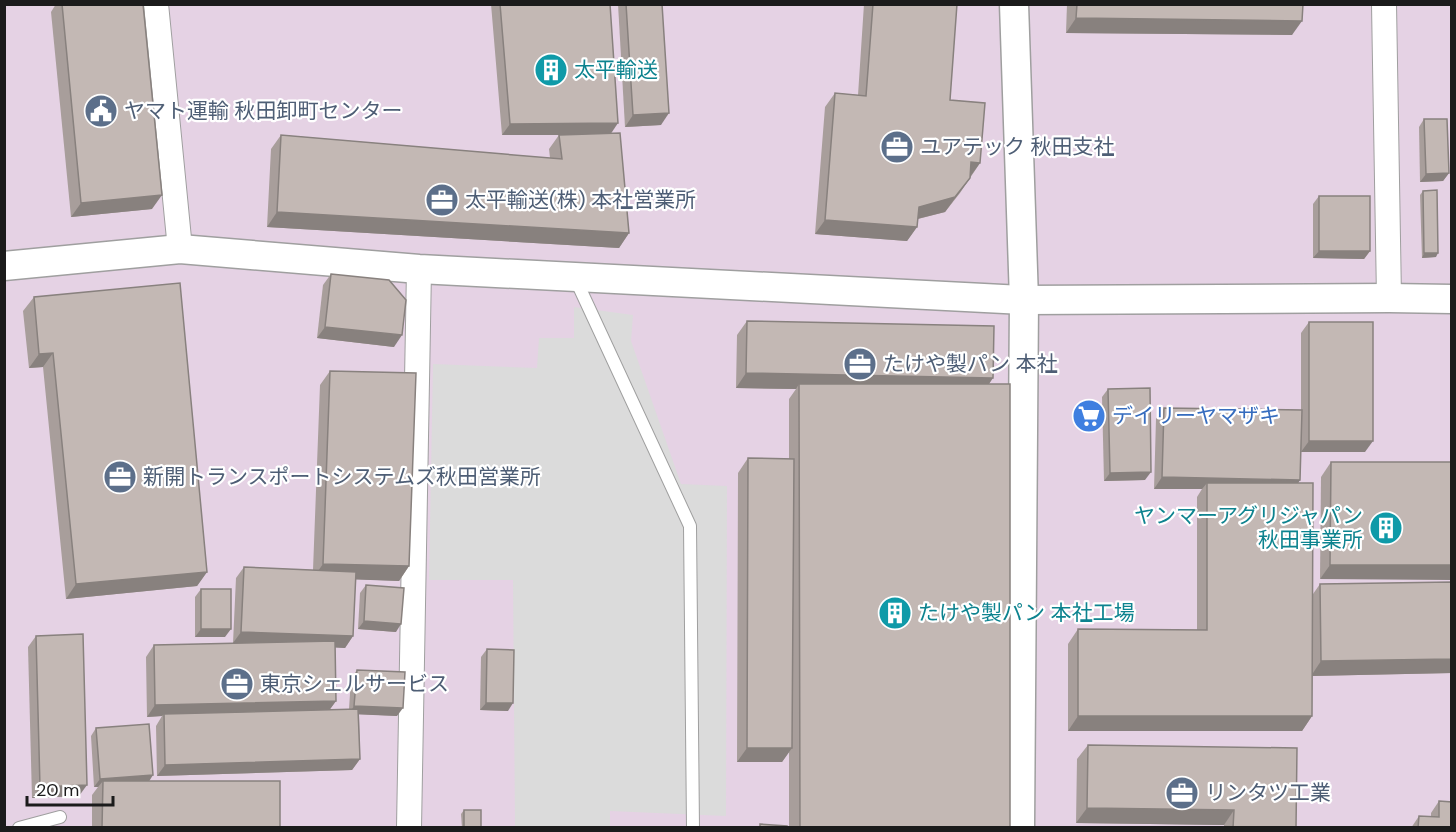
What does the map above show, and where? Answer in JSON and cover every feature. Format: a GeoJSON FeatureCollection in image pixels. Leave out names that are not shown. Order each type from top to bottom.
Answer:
{"type":"FeatureCollection","features":[{"type":"Feature","properties":{"kind":"street"},"geometry":{"type":"LineString","coordinates":[[156,4],[180,249]]}},
{"type":"Feature","properties":{"kind":"street"},"geometry":{"type":"LineString","coordinates":[[1014,4],[1024,300],[1020,828]]}},
{"type":"Feature","properties":{"kind":"street"},"geometry":{"type":"LineString","coordinates":[[1384,4],[1389,298]]}},
{"type":"Feature","properties":{"kind":"street"},"geometry":{"type":"LineString","coordinates":[[4,266],[180,249],[419,269],[1024,300],[1452,298]]}},
{"type":"Feature","properties":{"kind":"street"},"geometry":{"type":"LineString","coordinates":[[409,828],[419,269]]}},
{"type":"Feature","properties":{"kind":"lane"},"geometry":{"type":"LineString","coordinates":[[574,277],[690,526],[693,828]]}},
{"type":"Feature","properties":{"kind":"lane"},"geometry":{"type":"LineString","coordinates":[[19,828],[60,817]]}},
{"type":"Feature","properties":{"kind":"shaded area"},"geometry":{"type":"Polygon","coordinates":[[[5,5],[1451,5],[1451,827],[5,827],[5,5]]]}},
{"type":"Feature","properties":{"kind":"shaded area"},"geometry":{"type":"Polygon","coordinates":[[[574,307],[633,315],[631,341],[681,484],[727,486],[726,816],[610,811],[610,827],[515,827],[513,580],[429,580],[433,364],[537,368],[539,338],[574,338],[574,307]]]}},
{"type":"Feature","properties":{"kind":"building","name":"ヤマト運輸 秋田卸町センター"},"geometry":{"type":"Polygon","coordinates":[[[62,4],[143,4],[162,195],[81,203],[62,4]]]}},
{"type":"Feature","properties":{"kind":"building","name":"太平輸送"},"geometry":{"type":"Polygon","coordinates":[[[500,4],[610,4],[618,123],[510,124],[500,4]]]}},
{"type":"Feature","properties":{"kind":"building"},"geometry":{"type":"Polygon","coordinates":[[[626,4],[662,4],[669,113],[633,115],[626,4]]]}},
{"type":"Feature","properties":{"kind":"building","name":"ユアテック 秋田支社"},"geometry":{"type":"Polygon","coordinates":[[[873,4],[957,4],[950,100],[985,103],[980,163],[971,162],[970,178],[955,197],[919,207],[917,227],[825,220],[835,93],[866,96],[873,4]]]}},
{"type":"Feature","properties":{"kind":"building"},"geometry":{"type":"Polygon","coordinates":[[[1077,4],[1303,4],[1302,21],[1076,18],[1077,4]]]}},
{"type":"Feature","properties":{"kind":"building"},"geometry":{"type":"Polygon","coordinates":[[[1424,119],[1447,119],[1449,173],[1426,174],[1424,119]]]}},
{"type":"Feature","properties":{"kind":"building","name":"太平輸送(株) 本社営業所"},"geometry":{"type":"Polygon","coordinates":[[[620,133],[629,233],[277,212],[281,135],[562,159],[559,135],[620,133]]]}},
{"type":"Feature","properties":{"kind":"building"},"geometry":{"type":"Polygon","coordinates":[[[1437,190],[1438,253],[1424,253],[1423,191],[1437,190]]]}},
{"type":"Feature","properties":{"kind":"building"},"geometry":{"type":"Polygon","coordinates":[[[1319,196],[1370,196],[1370,251],[1319,251],[1319,196]]]}},
{"type":"Feature","properties":{"kind":"building"},"geometry":{"type":"Polygon","coordinates":[[[331,274],[389,280],[406,300],[402,335],[325,327],[331,274]]]}},
{"type":"Feature","properties":{"kind":"building","name":"新開トランスポートシステムズ秋田営業所"},"geometry":{"type":"Polygon","coordinates":[[[180,283],[207,572],[76,584],[53,353],[39,354],[34,297],[180,283]]]}},
{"type":"Feature","properties":{"kind":"building","name":"たけや製パン 本社"},"geometry":{"type":"Polygon","coordinates":[[[747,321],[994,326],[993,378],[746,373],[747,321]]]}},
{"type":"Feature","properties":{"kind":"building"},"geometry":{"type":"Polygon","coordinates":[[[1309,322],[1373,322],[1373,441],[1309,441],[1309,322]]]}},
{"type":"Feature","properties":{"kind":"building"},"geometry":{"type":"Polygon","coordinates":[[[330,371],[416,373],[409,566],[323,564],[330,371]]]}},
{"type":"Feature","properties":{"kind":"building","name":"たけや製パン 本社工場"},"geometry":{"type":"Polygon","coordinates":[[[799,384],[1010,384],[1010,828],[800,828],[799,384]]]}},
{"type":"Feature","properties":{"kind":"building"},"geometry":{"type":"Polygon","coordinates":[[[1150,388],[1151,472],[1110,473],[1108,389],[1150,388]]]}},
{"type":"Feature","properties":{"kind":"building"},"geometry":{"type":"Polygon","coordinates":[[[1164,408],[1302,410],[1300,480],[1162,477],[1164,408]]]}},
{"type":"Feature","properties":{"kind":"building"},"geometry":{"type":"Polygon","coordinates":[[[748,458],[794,459],[792,748],[747,748],[748,458]]]}},
{"type":"Feature","properties":{"kind":"building","name":"ヤンマーアグリジャパン 秋田事業所"},"geometry":{"type":"Polygon","coordinates":[[[1331,462],[1452,462],[1452,565],[1330,565],[1331,462]]]}},
{"type":"Feature","properties":{"kind":"building"},"geometry":{"type":"Polygon","coordinates":[[[1207,483],[1313,483],[1312,716],[1078,716],[1078,629],[1207,630],[1207,483]]]}},
{"type":"Feature","properties":{"kind":"building"},"geometry":{"type":"Polygon","coordinates":[[[244,567],[356,572],[353,636],[241,632],[244,567]]]}},
{"type":"Feature","properties":{"kind":"building"},"geometry":{"type":"Polygon","coordinates":[[[1452,582],[1452,659],[1321,661],[1320,584],[1452,582]]]}},
{"type":"Feature","properties":{"kind":"building"},"geometry":{"type":"Polygon","coordinates":[[[366,585],[404,588],[401,624],[364,621],[366,585]]]}},
{"type":"Feature","properties":{"kind":"building"},"geometry":{"type":"Polygon","coordinates":[[[201,589],[231,589],[231,629],[201,629],[201,589]]]}},
{"type":"Feature","properties":{"kind":"building"},"geometry":{"type":"Polygon","coordinates":[[[83,634],[87,785],[40,787],[36,636],[83,634]]]}},
{"type":"Feature","properties":{"kind":"building","name":"東京シェルサービス"},"geometry":{"type":"Polygon","coordinates":[[[335,641],[336,701],[155,705],[154,645],[335,641]]]}},
{"type":"Feature","properties":{"kind":"building"},"geometry":{"type":"Polygon","coordinates":[[[487,649],[514,650],[513,703],[486,703],[487,649]]]}},
{"type":"Feature","properties":{"kind":"building"},"geometry":{"type":"Polygon","coordinates":[[[357,670],[405,672],[403,708],[354,706],[357,670]]]}},
{"type":"Feature","properties":{"kind":"building"},"geometry":{"type":"Polygon","coordinates":[[[358,709],[360,759],[165,765],[164,714],[358,709]]]}},
{"type":"Feature","properties":{"kind":"building"},"geometry":{"type":"Polygon","coordinates":[[[149,724],[153,775],[100,779],[96,728],[149,724]]]}},
{"type":"Feature","properties":{"kind":"building","name":"リンタツ工業"},"geometry":{"type":"Polygon","coordinates":[[[1088,745],[1297,748],[1296,828],[1233,828],[1234,810],[1087,808],[1088,745]]]}},
{"type":"Feature","properties":{"kind":"building"},"geometry":{"type":"Polygon","coordinates":[[[103,781],[280,781],[280,828],[102,828],[103,781]]]}},
{"type":"Feature","properties":{"kind":"building"},"geometry":{"type":"Polygon","coordinates":[[[1439,801],[1452,802],[1452,828],[1418,828],[1419,816],[1439,817],[1439,801]]]}},
{"type":"Feature","properties":{"kind":"building"},"geometry":{"type":"Polygon","coordinates":[[[464,810],[481,810],[481,828],[464,828],[464,810]]]}},
{"type":"Feature","properties":{"kind":"building"},"geometry":{"type":"Polygon","coordinates":[[[760,824],[787,826],[787,828],[760,828],[760,824]]]}},
{"type":"Feature","properties":{"kind":"place","name":"太平輸送"},"geometry":{"type":"Point","coordinates":[551,70]}},
{"type":"Feature","properties":{"kind":"place","name":"ヤマト運輸 秋田卸町センター"},"geometry":{"type":"Point","coordinates":[101,111]}},
{"type":"Feature","properties":{"kind":"place","name":"ユアテック 秋田支社"},"geometry":{"type":"Point","coordinates":[897,147]}},
{"type":"Feature","properties":{"kind":"place","name":"太平輸送(株) 本社営業所"},"geometry":{"type":"Point","coordinates":[442,200]}},
{"type":"Feature","properties":{"kind":"place","name":"たけや製パン 本社"},"geometry":{"type":"Point","coordinates":[860,364]}},
{"type":"Feature","properties":{"kind":"place","name":"デイリーヤマザキ"},"geometry":{"type":"Point","coordinates":[1089,416]}},
{"type":"Feature","properties":{"kind":"place","name":"新開トランスポートシステムズ秋田営業所"},"geometry":{"type":"Point","coordinates":[120,477]}},
{"type":"Feature","properties":{"kind":"place","name":"ヤンマーアグリジャパン 秋田事業所"},"geometry":{"type":"Point","coordinates":[1386,528]}},
{"type":"Feature","properties":{"kind":"place","name":"たけや製パン 本社工場"},"geometry":{"type":"Point","coordinates":[895,613]}},
{"type":"Feature","properties":{"kind":"place","name":"東京シェルサービス"},"geometry":{"type":"Point","coordinates":[237,684]}},
{"type":"Feature","properties":{"kind":"place","name":"リンタツ工業"},"geometry":{"type":"Point","coordinates":[1182,793]}}]}
